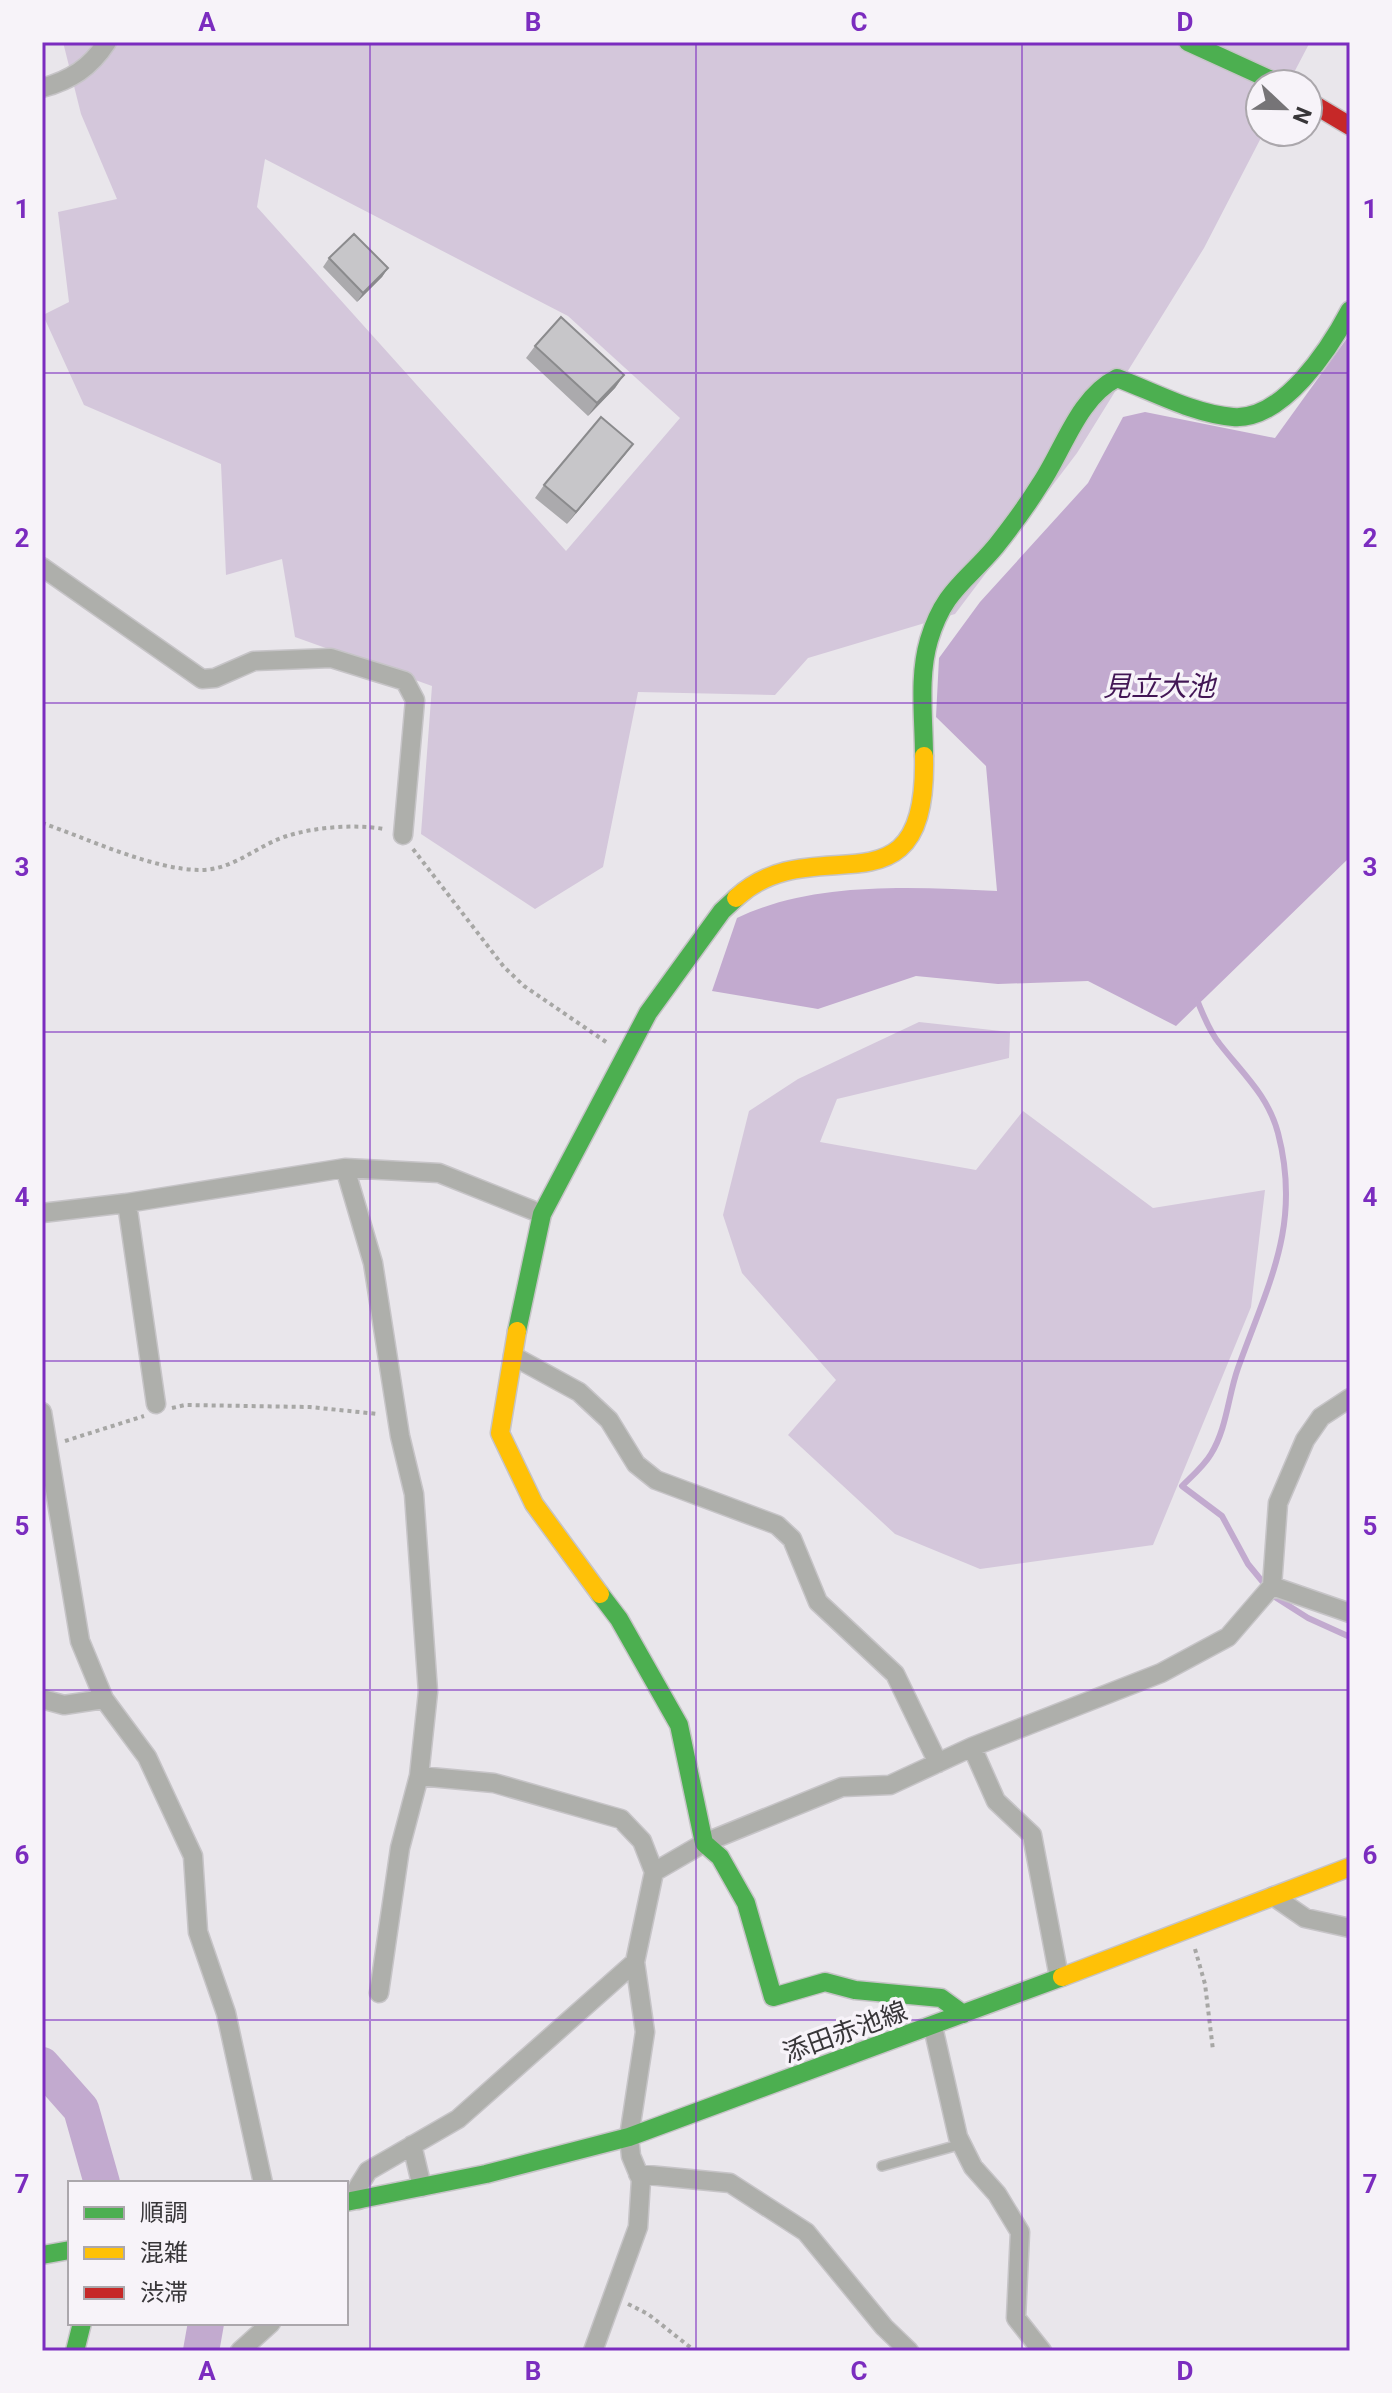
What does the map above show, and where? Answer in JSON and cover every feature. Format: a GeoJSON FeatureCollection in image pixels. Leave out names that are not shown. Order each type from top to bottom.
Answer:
{"type":"FeatureCollection","features":[{"type":"Feature","properties":{"kind":"street"},"geometry":{"type":"LineString","coordinates":[[42,88],[71,81],[99,55],[107,42]]}},
{"type":"Feature","properties":{"kind":"street"},"geometry":{"type":"LineString","coordinates":[[1188,42],[1245,68]]}},
{"type":"Feature","properties":{"kind":"street"},"geometry":{"type":"LineString","coordinates":[[1324,111],[1350,126]]}},
{"type":"Feature","properties":{"kind":"street"},"geometry":{"type":"LineString","coordinates":[[963,2014],[941,1998],[855,1990],[825,1982],[773,1997],[746,1903],[720,1857],[704,1843],[679,1725],[619,1619],[534,1504],[500,1433],[525,1280],[542,1214],[625,1055],[681,965],[722,911],[749,886],[780,870],[870,863],[888,858],[905,846],[917,824],[925,790],[923,682],[929,641],[948,595],[995,547],[1041,484],[1074,422],[1109,382],[1117,378],[1197,408],[1244,417],[1272,404],[1311,371],[1350,310]]}},
{"type":"Feature","properties":{"kind":"street"},"geometry":{"type":"LineString","coordinates":[[42,567],[202,679],[215,678],[254,661],[331,658],[405,681],[415,700],[403,835]]}},
{"type":"Feature","properties":{"kind":"street"},"geometry":{"type":"LineString","coordinates":[[42,1213],[127,1203],[345,1168],[439,1173],[542,1214]]}},
{"type":"Feature","properties":{"kind":"street"},"geometry":{"type":"LineString","coordinates":[[345,1168],[373,1263],[400,1436],[414,1494],[428,1692],[419,1776],[400,1848],[379,1993]]}},
{"type":"Feature","properties":{"kind":"street"},"geometry":{"type":"LineString","coordinates":[[127,1203],[161,1408]]}},
{"type":"Feature","properties":{"kind":"street"},"geometry":{"type":"LineString","coordinates":[[513,1356],[579,1392],[609,1420],[636,1464],[656,1480],[777,1525],[792,1539],[818,1602],[895,1674],[938,1763]]}},
{"type":"Feature","properties":{"kind":"street"},"geometry":{"type":"LineString","coordinates":[[654,1872],[704,1843],[842,1787],[890,1785],[972,1747],[1161,1673],[1228,1637],[1272,1586],[1278,1503],[1305,1440],[1321,1417],[1350,1398]]}},
{"type":"Feature","properties":{"kind":"street"},"geometry":{"type":"LineString","coordinates":[[42,1412],[80,1641],[104,1699],[147,1757],[193,1856],[198,1932],[226,2013],[263,2181]]}},
{"type":"Feature","properties":{"kind":"street"},"geometry":{"type":"LineString","coordinates":[[1272,1586],[1350,1613]]}},
{"type":"Feature","properties":{"kind":"street"},"geometry":{"type":"LineString","coordinates":[[42,1699],[64,1705],[104,1699]]}},
{"type":"Feature","properties":{"kind":"street"},"geometry":{"type":"LineString","coordinates":[[972,1747],[996,1801],[1032,1835],[1059,1977]]}},
{"type":"Feature","properties":{"kind":"street"},"geometry":{"type":"LineString","coordinates":[[419,1776],[494,1783],[621,1819],[642,1841],[654,1872],[635,1962],[645,2032],[629,2137],[641,2180],[638,2227],[593,2351]]}},
{"type":"Feature","properties":{"kind":"street","name":"添田赤池線"},"geometry":{"type":"LineString","coordinates":[[352,2201],[629,2137],[933,2027],[1350,1867]]}},
{"type":"Feature","properties":{"kind":"street"},"geometry":{"type":"LineString","coordinates":[[1273,1896],[1305,1918],[1350,1928]]}},
{"type":"Feature","properties":{"kind":"street"},"geometry":{"type":"LineString","coordinates":[[352,2201],[368,2171],[458,2119],[635,1962]]}},
{"type":"Feature","properties":{"kind":"street"},"geometry":{"type":"LineString","coordinates":[[933,2027],[962,2144],[973,2167],[997,2194],[1020,2232],[1016,2318],[1042,2351]]}},
{"type":"Feature","properties":{"kind":"street"},"geometry":{"type":"LineString","coordinates":[[412,2145],[422,2187]]}},
{"type":"Feature","properties":{"kind":"street"},"geometry":{"type":"LineString","coordinates":[[638,2174],[730,2183],[806,2232],[884,2327],[909,2351]]}},
{"type":"Feature","properties":{"kind":"street"},"geometry":{"type":"LineString","coordinates":[[42,2255],[68,2250]]}},
{"type":"Feature","properties":{"kind":"street"},"geometry":{"type":"LineString","coordinates":[[75,2351],[82,2325]]}},
{"type":"Feature","properties":{"kind":"street"},"geometry":{"type":"LineString","coordinates":[[240,2351],[269,2325]]}},
{"type":"Feature","properties":{"kind":"lane"},"geometry":{"type":"LineString","coordinates":[[882,2166],[962,2144]]}},
{"type":"Feature","properties":{"kind":"path"},"geometry":{"type":"LineString","coordinates":[[42,823],[169,866],[203,870],[234,863],[287,836],[356,827],[382,828],[403,835],[504,967],[524,986],[625,1055]]}},
{"type":"Feature","properties":{"kind":"path"},"geometry":{"type":"LineString","coordinates":[[48,1447],[161,1408],[201,1405],[376,1412],[400,1436]]}},
{"type":"Feature","properties":{"kind":"path"},"geometry":{"type":"LineString","coordinates":[[1188,1928],[1205,1984],[1213,2050]]}},
{"type":"Feature","properties":{"kind":"path"},"geometry":{"type":"LineString","coordinates":[[614,2296],[648,2314],[695,2351]]}},
{"type":"Feature","properties":{"kind":"shaded area"},"geometry":{"type":"Polygon","coordinates":[[[63,42],[1310,42],[1296,68],[1244,68],[1244,148],[1256,148],[1204,248],[1077,453],[955,614],[808,658],[775,695],[638,692],[603,867],[535,909],[421,834],[432,686],[295,637],[282,559],[226,575],[221,464],[84,405],[43,315],[69,302],[58,212],[117,199],[81,114],[63,42]],[[265,159],[257,207],[566,551],[680,418],[568,316],[265,159]]]}},
{"type":"Feature","properties":{"kind":"shaded area"},"geometry":{"type":"Polygon","coordinates":[[[919,1022],[1010,1032],[1009,1058],[837,1099],[820,1142],[976,1170],[1023,1111],[1153,1208],[1265,1190],[1251,1307],[1153,1545],[980,1569],[895,1534],[788,1435],[836,1380],[742,1273],[723,1215],[749,1111],[798,1079],[919,1022]]]}},
{"type":"Feature","properties":{"kind":"water","name":"見立大池"},"geometry":{"type":"Polygon","coordinates":[[[1350,334],[1350,857],[1176,1026],[1088,981],[998,984],[916,976],[818,1009],[712,991],[737,918],[767,906],[831,892],[864,889],[997,891],[986,766],[936,717],[939,658],[980,602],[1088,483],[1123,417],[1145,412],[1275,438],[1350,334]]]}},
{"type":"Feature","properties":{"kind":"building"},"geometry":{"type":"Polygon","coordinates":[[[354,234],[388,268],[363,293],[329,258],[354,234]]]}},
{"type":"Feature","properties":{"kind":"building"},"geometry":{"type":"Polygon","coordinates":[[[561,317],[624,375],[597,403],[535,346],[561,317]]]}},
{"type":"Feature","properties":{"kind":"building"},"geometry":{"type":"Polygon","coordinates":[[[601,417],[633,444],[576,512],[544,485],[601,417]]]}},
{"type":"Feature","properties":{"kind":"waterway"},"geometry":{"type":"LineString","coordinates":[[1197,1000],[1215,1038],[1253,1085],[1274,1119],[1284,1166],[1286,1197],[1278,1254],[1238,1368],[1221,1434],[1208,1458],[1182,1486],[1222,1516],[1248,1564],[1275,1597],[1308,1618],[1350,1637]]}},
{"type":"Feature","properties":{"kind":"waterway"},"geometry":{"type":"LineString","coordinates":[[42,2065],[81,2109],[101,2181]]}},
{"type":"Feature","properties":{"kind":"waterway"},"geometry":{"type":"LineString","coordinates":[[201,2351],[206,2325]]}},
{"type":"Feature","properties":{"kind":"traffic: fast"},"geometry":{"type":"LineString","coordinates":[[1188,42],[1245,68]]}},
{"type":"Feature","properties":{"kind":"traffic: fast"},"geometry":{"type":"LineString","coordinates":[[924,756],[924,668],[935,623],[949,598],[996,546],[1024,509],[1091,399],[1117,378],[1204,412],[1233,417],[1252,415],[1270,407],[1303,379],[1350,310]]}},
{"type":"Feature","properties":{"kind":"traffic: fast"},"geometry":{"type":"LineString","coordinates":[[517,1331],[542,1214],[648,1013],[722,911],[736,898]]}},
{"type":"Feature","properties":{"kind":"traffic: fast"},"geometry":{"type":"LineString","coordinates":[[600,1594],[619,1619],[679,1725],[704,1843],[720,1857],[746,1903],[773,1997],[825,1982],[855,1990],[941,1998],[963,2014]]}},
{"type":"Feature","properties":{"kind":"traffic: fast"},"geometry":{"type":"LineString","coordinates":[[348,2202],[486,2174],[629,2137],[1062,1977]]}},
{"type":"Feature","properties":{"kind":"traffic: fast"},"geometry":{"type":"LineString","coordinates":[[42,2255],[68,2250]]}},
{"type":"Feature","properties":{"kind":"traffic: fast"},"geometry":{"type":"LineString","coordinates":[[75,2351],[82,2325]]}},
{"type":"Feature","properties":{"kind":"traffic: slow"},"geometry":{"type":"LineString","coordinates":[[736,898],[767,878],[800,868],[862,863],[887,856],[908,840],[920,808],[924,756]]}},
{"type":"Feature","properties":{"kind":"traffic: slow"},"geometry":{"type":"LineString","coordinates":[[517,1331],[500,1433],[534,1504],[600,1594]]}},
{"type":"Feature","properties":{"kind":"traffic: slow"},"geometry":{"type":"LineString","coordinates":[[1062,1977],[1350,1867]]}},
{"type":"Feature","properties":{"kind":"traffic: jam"},"geometry":{"type":"LineString","coordinates":[[1324,111],[1350,126]]}}]}
